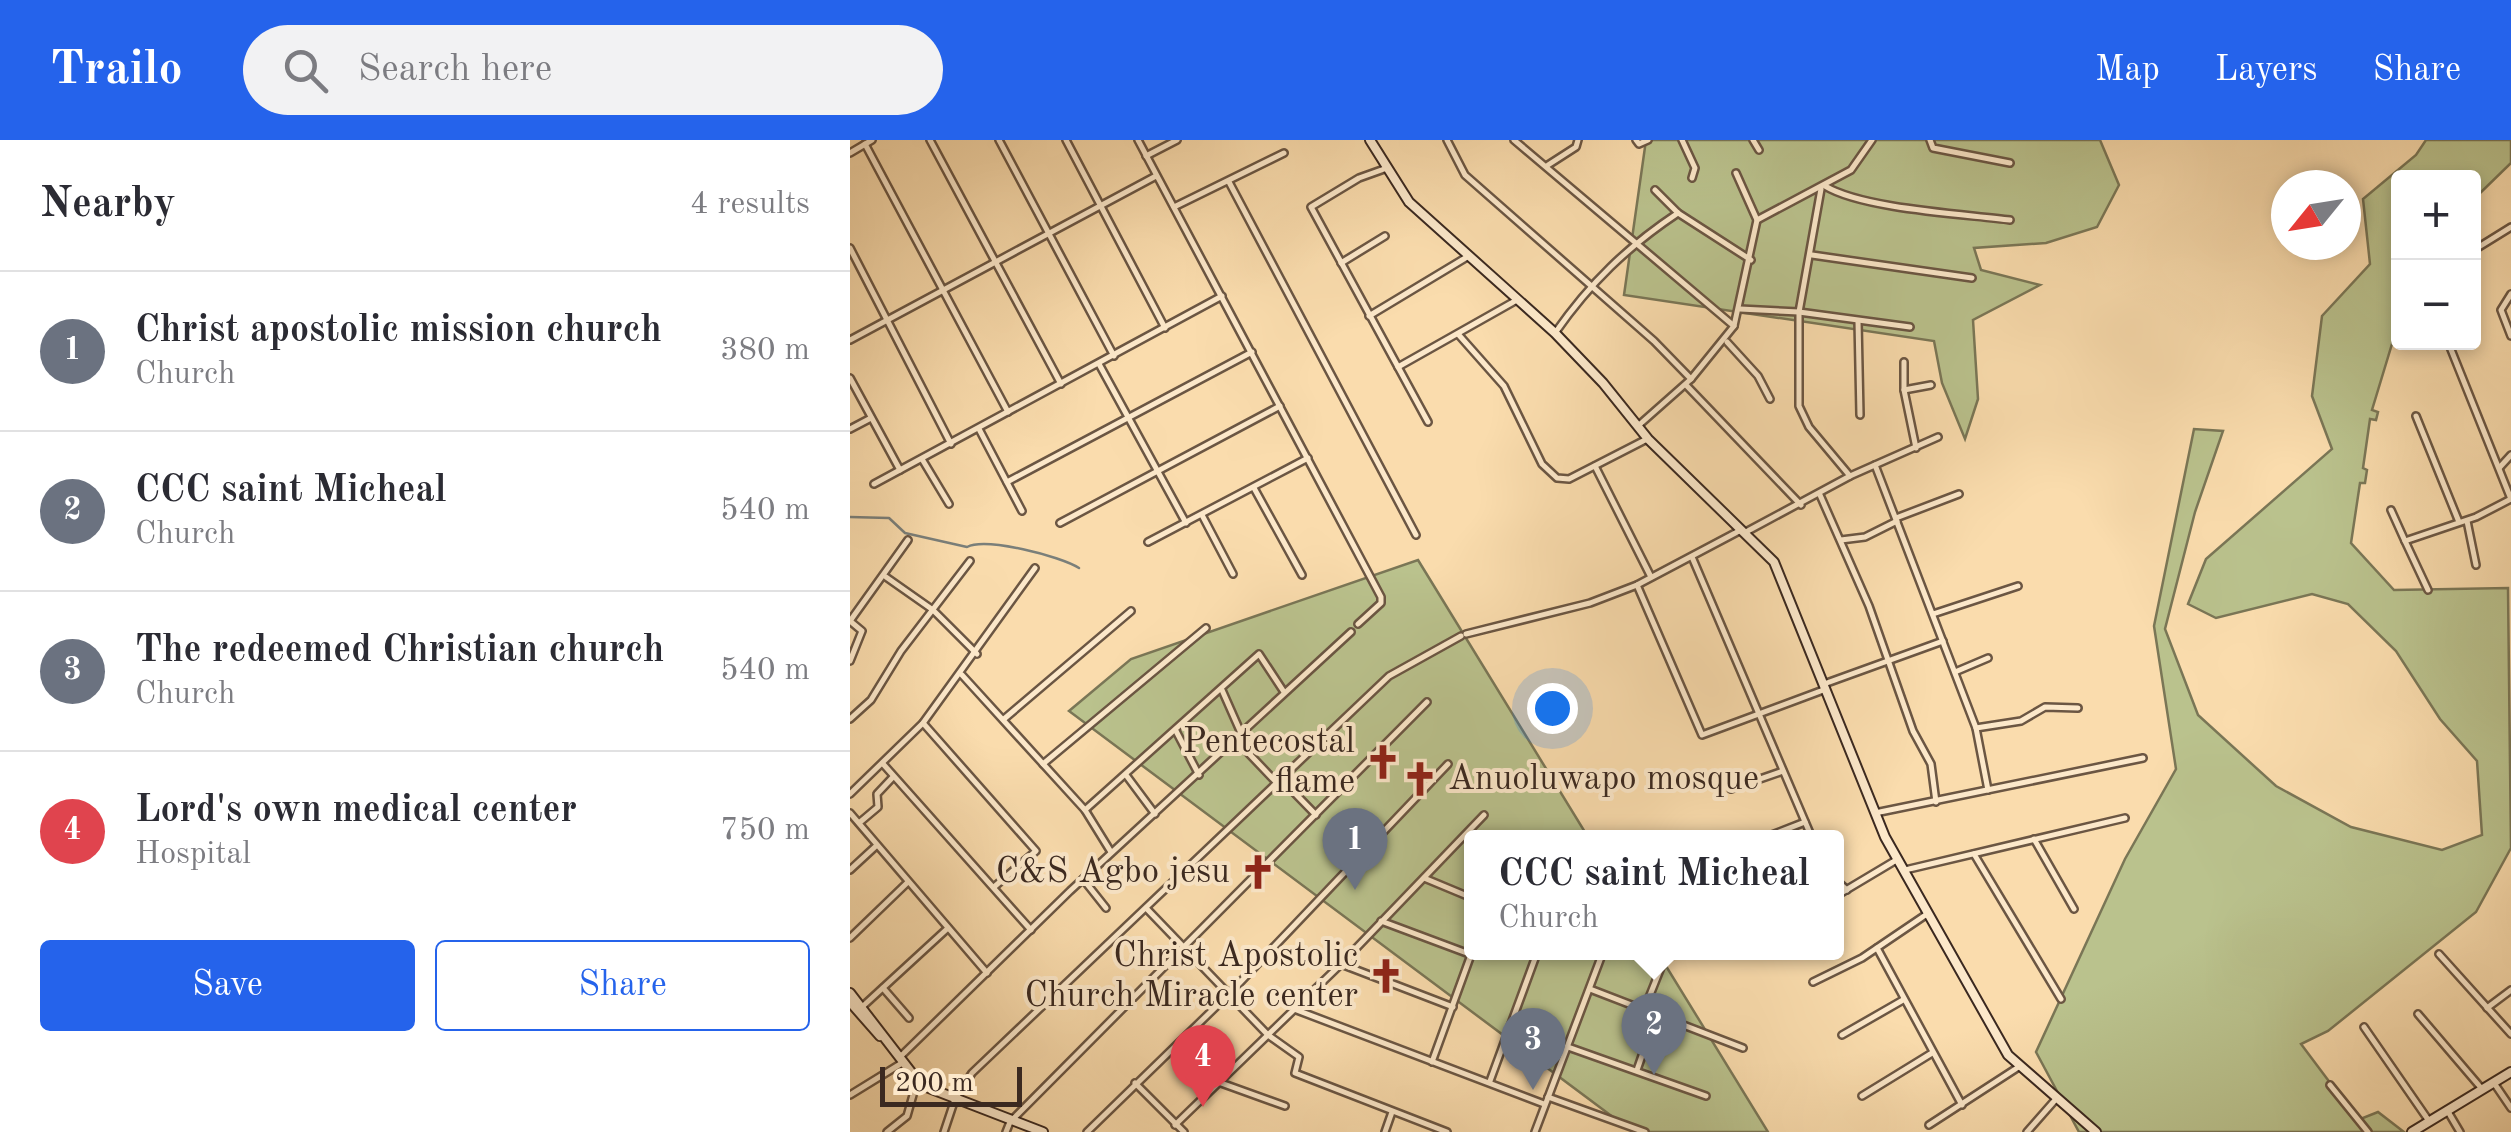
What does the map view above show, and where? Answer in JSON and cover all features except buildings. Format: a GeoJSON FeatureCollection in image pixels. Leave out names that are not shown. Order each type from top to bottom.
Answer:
{"type":"FeatureCollection","features":[{"type":"Feature","properties":{"kind":"street"},"geometry":{"type":"LineString","coordinates":[[930,140],[1061,384]]}},
{"type":"Feature","properties":{"kind":"street"},"geometry":{"type":"LineString","coordinates":[[999,140],[1114,356]]}},
{"type":"Feature","properties":{"kind":"street"},"geometry":{"type":"LineString","coordinates":[[1066,140],[1165,328]]}},
{"type":"Feature","properties":{"kind":"street"},"geometry":{"type":"LineString","coordinates":[[1138,140],[1381,597],[1382,603],[1358,624]]}},
{"type":"Feature","properties":{"kind":"street"},"geometry":{"type":"LineString","coordinates":[[1146,156],[1178,140]]}},
{"type":"Feature","properties":{"kind":"street"},"geometry":{"type":"LineString","coordinates":[[1370,140],[1409,202],[1514,301],[1555,334],[1648,438],[1774,562],[1875,813],[1898,860],[2018,1068],[2096,1132]]}},
{"type":"Feature","properties":{"kind":"street"},"geometry":{"type":"LineString","coordinates":[[1447,140],[1465,175],[1654,341],[1801,505]]}},
{"type":"Feature","properties":{"kind":"street"},"geometry":{"type":"LineString","coordinates":[[1514,140],[1526,155],[1548,165],[1560,182],[1734,326]]}},
{"type":"Feature","properties":{"kind":"street"},"geometry":{"type":"LineString","coordinates":[[1548,165],[1576,147],[1578,140]]}},
{"type":"Feature","properties":{"kind":"street"},"geometry":{"type":"LineString","coordinates":[[1636,140],[1640,144],[1648,140]]}},
{"type":"Feature","properties":{"kind":"street"},"geometry":{"type":"LineString","coordinates":[[1682,140],[1695,168],[1692,178]]}},
{"type":"Feature","properties":{"kind":"street"},"geometry":{"type":"LineString","coordinates":[[1753,140],[1759,150]]}},
{"type":"Feature","properties":{"kind":"street"},"geometry":{"type":"LineString","coordinates":[[1756,220],[1857,166],[1872,140]]}},
{"type":"Feature","properties":{"kind":"street"},"geometry":{"type":"LineString","coordinates":[[1930,140],[1933,148],[2010,163]]}},
{"type":"Feature","properties":{"kind":"street"},"geometry":{"type":"LineString","coordinates":[[850,153],[868,142],[942,294],[1008,412]]}},
{"type":"Feature","properties":{"kind":"street"},"geometry":{"type":"LineString","coordinates":[[1174,207],[1284,153]]}},
{"type":"Feature","properties":{"kind":"street"},"geometry":{"type":"LineString","coordinates":[[1387,168],[1358,178],[1311,206],[1428,422]]}},
{"type":"Feature","properties":{"kind":"street"},"geometry":{"type":"LineString","coordinates":[[1640,425],[1726,341],[1734,326],[1751,260],[1756,220],[1736,173]]}},
{"type":"Feature","properties":{"kind":"street"},"geometry":{"type":"LineString","coordinates":[[850,340],[1157,176]]}},
{"type":"Feature","properties":{"kind":"street"},"geometry":{"type":"LineString","coordinates":[[1230,182],[1416,534]]}},
{"type":"Feature","properties":{"kind":"street"},"geometry":{"type":"LineString","coordinates":[[1823,187],[1891,204],[2010,220]]}},
{"type":"Feature","properties":{"kind":"street"},"geometry":{"type":"LineString","coordinates":[[1823,187],[1798,312],[1799,406],[1809,427],[1850,476]]}},
{"type":"Feature","properties":{"kind":"street"},"geometry":{"type":"LineString","coordinates":[[1655,190],[1678,213],[1751,260]]}},
{"type":"Feature","properties":{"kind":"street"},"geometry":{"type":"LineString","coordinates":[[1555,334],[1588,287],[1632,243],[1678,213]]}},
{"type":"Feature","properties":{"kind":"street"},"geometry":{"type":"LineString","coordinates":[[2481,246],[2511,227]]}},
{"type":"Feature","properties":{"kind":"street"},"geometry":{"type":"LineString","coordinates":[[1341,263],[1385,236]]}},
{"type":"Feature","properties":{"kind":"street"},"geometry":{"type":"LineString","coordinates":[[850,248],[951,444]]}},
{"type":"Feature","properties":{"kind":"street"},"geometry":{"type":"LineString","coordinates":[[1812,254],[1972,278]]}},
{"type":"Feature","properties":{"kind":"street"},"geometry":{"type":"LineString","coordinates":[[1369,316],[1466,257]]}},
{"type":"Feature","properties":{"kind":"street"},"geometry":{"type":"LineString","coordinates":[[2511,294],[2500,310],[2511,336]]}},
{"type":"Feature","properties":{"kind":"street"},"geometry":{"type":"LineString","coordinates":[[874,484],[1222,296]]}},
{"type":"Feature","properties":{"kind":"street"},"geometry":{"type":"LineString","coordinates":[[1398,367],[1514,301]]}},
{"type":"Feature","properties":{"kind":"street"},"geometry":{"type":"LineString","coordinates":[[1740,310],[1798,312],[1910,327]]}},
{"type":"Feature","properties":{"kind":"street"},"geometry":{"type":"LineString","coordinates":[[1858,321],[1860,414]]}},
{"type":"Feature","properties":{"kind":"street"},"geometry":{"type":"LineString","coordinates":[[1458,334],[1504,386],[1550,474],[1562,480],[1648,438]]}},
{"type":"Feature","properties":{"kind":"street"},"geometry":{"type":"LineString","coordinates":[[1726,341],[1758,376],[1770,398]]}},
{"type":"Feature","properties":{"kind":"street"},"geometry":{"type":"LineString","coordinates":[[2405,541],[2511,499],[2451,350]]}},
{"type":"Feature","properties":{"kind":"street"},"geometry":{"type":"LineString","coordinates":[[1007,482],[1252,352]]}},
{"type":"Feature","properties":{"kind":"street"},"geometry":{"type":"LineString","coordinates":[[1904,362],[1904,390],[1916,448]]}},
{"type":"Feature","properties":{"kind":"street"},"geometry":{"type":"LineString","coordinates":[[1099,364],[1186,523]]}},
{"type":"Feature","properties":{"kind":"street"},"geometry":{"type":"LineString","coordinates":[[850,378],[900,470]]}},
{"type":"Feature","properties":{"kind":"street"},"geometry":{"type":"LineString","coordinates":[[1904,390],[1932,384]]}},
{"type":"Feature","properties":{"kind":"street"},"geometry":{"type":"LineString","coordinates":[[1060,523],[1280,406]]}},
{"type":"Feature","properties":{"kind":"street"},"geometry":{"type":"LineString","coordinates":[[2416,416],[2463,521],[2476,565]]}},
{"type":"Feature","properties":{"kind":"street"},"geometry":{"type":"LineString","coordinates":[[850,429],[870,418]]}},
{"type":"Feature","properties":{"kind":"street"},"geometry":{"type":"LineString","coordinates":[[979,429],[1022,511]]}},
{"type":"Feature","properties":{"kind":"street"},"geometry":{"type":"LineString","coordinates":[[944,1132],[955,1099],[972,1072],[1389,676],[1464,635],[1590,602],[1637,585],[1801,505],[1850,476],[1938,437]]}},
{"type":"Feature","properties":{"kind":"street"},"geometry":{"type":"LineString","coordinates":[[2494,456],[2508,456]]}},
{"type":"Feature","properties":{"kind":"street"},"geometry":{"type":"LineString","coordinates":[[2499,470],[2508,456]]}},
{"type":"Feature","properties":{"kind":"street"},"geometry":{"type":"LineString","coordinates":[[1148,542],[1308,458]]}},
{"type":"Feature","properties":{"kind":"street"},"geometry":{"type":"LineString","coordinates":[[922,459],[949,504]]}},
{"type":"Feature","properties":{"kind":"street"},"geometry":{"type":"LineString","coordinates":[[1875,465],[1976,728],[1988,790]]}},
{"type":"Feature","properties":{"kind":"street"},"geometry":{"type":"LineString","coordinates":[[1595,466],[1651,577]]}},
{"type":"Feature","properties":{"kind":"street"},"geometry":{"type":"LineString","coordinates":[[1254,488],[1302,575]]}},
{"type":"Feature","properties":{"kind":"street"},"geometry":{"type":"LineString","coordinates":[[1841,540],[1865,536],[1959,494]]}},
{"type":"Feature","properties":{"kind":"street"},"geometry":{"type":"LineString","coordinates":[[1820,495],[1889,660],[1913,731],[1931,764],[1936,802]]}},
{"type":"Feature","properties":{"kind":"street"},"geometry":{"type":"LineString","coordinates":[[2390,510],[2428,590]]}},
{"type":"Feature","properties":{"kind":"street"},"geometry":{"type":"LineString","coordinates":[[1202,514],[1233,574]]}},
{"type":"Feature","properties":{"kind":"street"},"geometry":{"type":"LineString","coordinates":[[850,661],[862,631],[850,621],[886,577],[908,540]]}},
{"type":"Feature","properties":{"kind":"street"},"geometry":{"type":"LineString","coordinates":[[1692,556],[1808,830]]}},
{"type":"Feature","properties":{"kind":"street"},"geometry":{"type":"LineString","coordinates":[[850,719],[871,700],[970,561]]}},
{"type":"Feature","properties":{"kind":"street"},"geometry":{"type":"LineString","coordinates":[[850,794],[923,723],[962,675],[1035,568]]}},
{"type":"Feature","properties":{"kind":"street"},"geometry":{"type":"LineString","coordinates":[[886,577],[933,610],[977,654]]}},
{"type":"Feature","properties":{"kind":"street"},"geometry":{"type":"LineString","coordinates":[[1637,585],[1700,733],[1705,736],[1944,641]]}},
{"type":"Feature","properties":{"kind":"street"},"geometry":{"type":"LineString","coordinates":[[1933,614],[2018,586]]}},
{"type":"Feature","properties":{"kind":"street"},"geometry":{"type":"LineString","coordinates":[[1004,719],[1131,610]]}},
{"type":"Feature","properties":{"kind":"street"},"geometry":{"type":"LineString","coordinates":[[1042,764],[1206,628]]}},
{"type":"Feature","properties":{"kind":"street"},"geometry":{"type":"LineString","coordinates":[[850,1095],[901,1060],[1083,878],[1351,632]]}},
{"type":"Feature","properties":{"kind":"street"},"geometry":{"type":"LineString","coordinates":[[1085,810],[1261,654],[1284,692]]}},
{"type":"Feature","properties":{"kind":"street"},"geometry":{"type":"LineString","coordinates":[[1955,672],[1988,658]]}},
{"type":"Feature","properties":{"kind":"street"},"geometry":{"type":"LineString","coordinates":[[962,675],[1085,810],[1112,852]]}},
{"type":"Feature","properties":{"kind":"street"},"geometry":{"type":"LineString","coordinates":[[1222,690],[1241,734]]}},
{"type":"Feature","properties":{"kind":"street"},"geometry":{"type":"LineString","coordinates":[[1006,1132],[1010,1122],[1426,702]]}},
{"type":"Feature","properties":{"kind":"street"},"geometry":{"type":"LineString","coordinates":[[1976,728],[2020,721],[2045,706],[2078,708]]}},
{"type":"Feature","properties":{"kind":"street"},"geometry":{"type":"LineString","coordinates":[[923,723],[1036,851],[994,887]]}},
{"type":"Feature","properties":{"kind":"street"},"geometry":{"type":"LineString","coordinates":[[1176,730],[1199,774]]}},
{"type":"Feature","properties":{"kind":"street"},"geometry":{"type":"LineString","coordinates":[[1236,740],[1316,815]]}},
{"type":"Feature","properties":{"kind":"street"},"geometry":{"type":"LineString","coordinates":[[1875,813],[2143,758]]}},
{"type":"Feature","properties":{"kind":"street"},"geometry":{"type":"LineString","coordinates":[[1087,1132],[1228,995],[1448,764]]}},
{"type":"Feature","properties":{"kind":"street"},"geometry":{"type":"LineString","coordinates":[[884,765],[1032,930]]}},
{"type":"Feature","properties":{"kind":"street"},"geometry":{"type":"LineString","coordinates":[[1731,788],[1782,771]]}},
{"type":"Feature","properties":{"kind":"street"},"geometry":{"type":"LineString","coordinates":[[1126,775],[1155,814]]}},
{"type":"Feature","properties":{"kind":"street"},"geometry":{"type":"LineString","coordinates":[[858,823],[878,807],[877,794],[894,776]]}},
{"type":"Feature","properties":{"kind":"street"},"geometry":{"type":"LineString","coordinates":[[850,814],[987,973]]}},
{"type":"Feature","properties":{"kind":"street"},"geometry":{"type":"LineString","coordinates":[[1470,830],[1484,815]]}},
{"type":"Feature","properties":{"kind":"street"},"geometry":{"type":"LineString","coordinates":[[1906,870],[2125,818]]}},
{"type":"Feature","properties":{"kind":"street"},"geometry":{"type":"LineString","coordinates":[[1784,830],[1805,822]]}},
{"type":"Feature","properties":{"kind":"street"},"geometry":{"type":"LineString","coordinates":[[1175,1125],[1341,964],[1464,836]]}},
{"type":"Feature","properties":{"kind":"street"},"geometry":{"type":"LineString","coordinates":[[2034,839],[2074,909]]}},
{"type":"Feature","properties":{"kind":"street"},"geometry":{"type":"LineString","coordinates":[[850,870],[876,846]]}},
{"type":"Feature","properties":{"kind":"street"},"geometry":{"type":"LineString","coordinates":[[1974,854],[2061,998]]}},
{"type":"Feature","properties":{"kind":"street"},"geometry":{"type":"LineString","coordinates":[[1844,892],[1898,860]]}},
{"type":"Feature","properties":{"kind":"street"},"geometry":{"type":"LineString","coordinates":[[1083,878],[1106,908]]}},
{"type":"Feature","properties":{"kind":"street"},"geometry":{"type":"LineString","coordinates":[[1424,878],[1464,895]]}},
{"type":"Feature","properties":{"kind":"street"},"geometry":{"type":"LineString","coordinates":[[850,938],[908,882]]}},
{"type":"Feature","properties":{"kind":"street"},"geometry":{"type":"LineString","coordinates":[[1844,887],[1847,890]]}},
{"type":"Feature","properties":{"kind":"street"},"geometry":{"type":"LineString","coordinates":[[1146,908],[1268,1035],[1298,1057],[1295,1073],[1447,1132]]}},
{"type":"Feature","properties":{"kind":"street"},"geometry":{"type":"LineString","coordinates":[[1813,982],[1877,948],[1930,913]]}},
{"type":"Feature","properties":{"kind":"street"},"geometry":{"type":"LineString","coordinates":[[1381,920],[1464,951]]}},
{"type":"Feature","properties":{"kind":"street"},"geometry":{"type":"LineString","coordinates":[[862,1007],[948,928]]}},
{"type":"Feature","properties":{"kind":"street"},"geometry":{"type":"LineString","coordinates":[[1877,948],[1962,1105]]}},
{"type":"Feature","properties":{"kind":"street"},"geometry":{"type":"LineString","coordinates":[[2439,954],[2511,1034]]}},
{"type":"Feature","properties":{"kind":"street"},"geometry":{"type":"LineString","coordinates":[[1432,1062],[1470,960]]}},
{"type":"Feature","properties":{"kind":"street"},"geometry":{"type":"LineString","coordinates":[[1490,1081],[1534,960]]}},
{"type":"Feature","properties":{"kind":"street"},"geometry":{"type":"LineString","coordinates":[[1535,1132],[1600,960]]}},
{"type":"Feature","properties":{"kind":"street"},"geometry":{"type":"LineString","coordinates":[[1644,1010],[1664,960]]}},
{"type":"Feature","properties":{"kind":"street"},"geometry":{"type":"LineString","coordinates":[[1341,964],[1453,1007]]}},
{"type":"Feature","properties":{"kind":"street"},"geometry":{"type":"LineString","coordinates":[[883,988],[909,1018]]}},
{"type":"Feature","properties":{"kind":"street"},"geometry":{"type":"LineString","coordinates":[[1590,989],[1743,1048]]}},
{"type":"Feature","properties":{"kind":"street"},"geometry":{"type":"LineString","coordinates":[[2487,1008],[2511,990]]}},
{"type":"Feature","properties":{"kind":"street"},"geometry":{"type":"LineString","coordinates":[[850,993],[917,1081],[1010,1122],[1043,1132]]}},
{"type":"Feature","properties":{"kind":"street"},"geometry":{"type":"LineString","coordinates":[[1842,1035],[1903,1000]]}},
{"type":"Feature","properties":{"kind":"street"},"geometry":{"type":"LineString","coordinates":[[850,1002],[901,1060]]}},
{"type":"Feature","properties":{"kind":"street"},"geometry":{"type":"LineString","coordinates":[[1294,1009],[1544,1104]]}},
{"type":"Feature","properties":{"kind":"street"},"geometry":{"type":"LineString","coordinates":[[2418,1014],[2482,1089]]}},
{"type":"Feature","properties":{"kind":"street"},"geometry":{"type":"LineString","coordinates":[[2364,1027],[2429,1121]]}},
{"type":"Feature","properties":{"kind":"street"},"geometry":{"type":"LineString","coordinates":[[1568,1046],[1706,1096]]}},
{"type":"Feature","properties":{"kind":"street"},"geometry":{"type":"LineString","coordinates":[[1637,1070],[1644,1050]]}},
{"type":"Feature","properties":{"kind":"street"},"geometry":{"type":"LineString","coordinates":[[1862,1096],[1932,1053]]}},
{"type":"Feature","properties":{"kind":"street"},"geometry":{"type":"LineString","coordinates":[[1929,1125],[2018,1068]]}},
{"type":"Feature","properties":{"kind":"street"},"geometry":{"type":"LineString","coordinates":[[2412,1132],[2511,1072]]}},
{"type":"Feature","properties":{"kind":"street"},"geometry":{"type":"LineString","coordinates":[[887,1132],[906,1116],[917,1081]]}},
{"type":"Feature","properties":{"kind":"street"},"geometry":{"type":"LineString","coordinates":[[2494,1082],[2511,1108]]}},
{"type":"Feature","properties":{"kind":"street"},"geometry":{"type":"LineString","coordinates":[[1221,1083],[1285,1106]]}},
{"type":"Feature","properties":{"kind":"street"},"geometry":{"type":"LineString","coordinates":[[1135,1084],[1184,1132]]}},
{"type":"Feature","properties":{"kind":"street"},"geometry":{"type":"LineString","coordinates":[[2330,1085],[2368,1132]]}},
{"type":"Feature","properties":{"kind":"street"},"geometry":{"type":"LineString","coordinates":[[1548,1097],[1645,1132]]}},
{"type":"Feature","properties":{"kind":"street"},"geometry":{"type":"LineString","coordinates":[[2027,1132],[2056,1099]]}},
{"type":"Feature","properties":{"kind":"street"},"geometry":{"type":"LineString","coordinates":[[2447,1110],[2460,1132]]}},
{"type":"Feature","properties":{"kind":"street"},"geometry":{"type":"LineString","coordinates":[[1385,1132],[1392,1112]]}},
{"type":"Feature","properties":{"kind":"green space"},"geometry":{"type":"Polygon","coordinates":[[[1646,140],[2100,140],[2119,185],[2097,227],[2046,243],[1974,248],[1981,270],[2040,285],[1973,320],[1978,399],[1965,439],[1942,383],[1934,341],[1624,295],[1646,140]]]}},
{"type":"Feature","properties":{"kind":"green space"},"geometry":{"type":"Polygon","coordinates":[[[2426,140],[2511,140],[2511,163],[2481,192],[2481,170],[2398,170],[2426,140]]]}},
{"type":"Feature","properties":{"kind":"green space"},"geometry":{"type":"Polygon","coordinates":[[[2391,176],[2391,347],[2372,410],[2378,412],[2376,420],[2370,419],[2363,468],[2367,470],[2365,483],[2360,483],[2351,543],[2394,590],[2508,588],[2511,848],[2476,912],[2328,1031],[2301,1044],[2358,1120],[2378,1112],[2404,1132],[2079,1132],[2036,1052],[2125,859],[2176,769],[2154,626],[2194,429],[2223,431],[2195,512],[2165,629],[2198,715],[2276,786],[2351,827],[2442,850],[2482,835],[2477,761],[2440,719],[2396,651],[2348,604],[2312,594],[2216,618],[2188,604],[2206,559],[2332,449],[2312,396],[2322,316],[2370,264],[2363,199],[2391,176]]]}},
{"type":"Feature","properties":{"kind":"green space"},"geometry":{"type":"Polygon","coordinates":[[[1418,560],[1584,830],[1464,830],[1464,960],[1662,960],[1768,1132],[1633,1132],[1069,711],[1131,659],[1418,560]]]}},
{"type":"Feature","properties":{"kind":"waterway"},"geometry":{"type":"LineString","coordinates":[[850,517],[889,518],[905,533],[967,547],[990,544],[1023,549],[1079,568]]}},
{"type":"Feature","properties":{"kind":"place","name":"Pentecostal flame"},"geometry":{"type":"Point","coordinates":[1383,762]}},
{"type":"Feature","properties":{"kind":"place","name":"Anuoluwapo mosque"},"geometry":{"type":"Point","coordinates":[1420,779]}},
{"type":"Feature","properties":{"kind":"place","name":"C&S Agbo jesu"},"geometry":{"type":"Point","coordinates":[1258,872]}},
{"type":"Feature","properties":{"kind":"place","name":"Christ apostolic mission church"},"geometry":{"type":"Point","coordinates":[1355,890]}},
{"type":"Feature","properties":{"kind":"place","name":"Christ Apostolic Church Miracle center"},"geometry":{"type":"Point","coordinates":[1386,976]}},
{"type":"Feature","properties":{"kind":"place","name":"CCC saint Micheal"},"geometry":{"type":"Point","coordinates":[1654,1075]}},
{"type":"Feature","properties":{"kind":"place","name":"The redeemed Christian church"},"geometry":{"type":"Point","coordinates":[1533,1090]}},
{"type":"Feature","properties":{"kind":"place","name":"Lord's own medical center"},"geometry":{"type":"Point","coordinates":[1203,1107]}}]}
